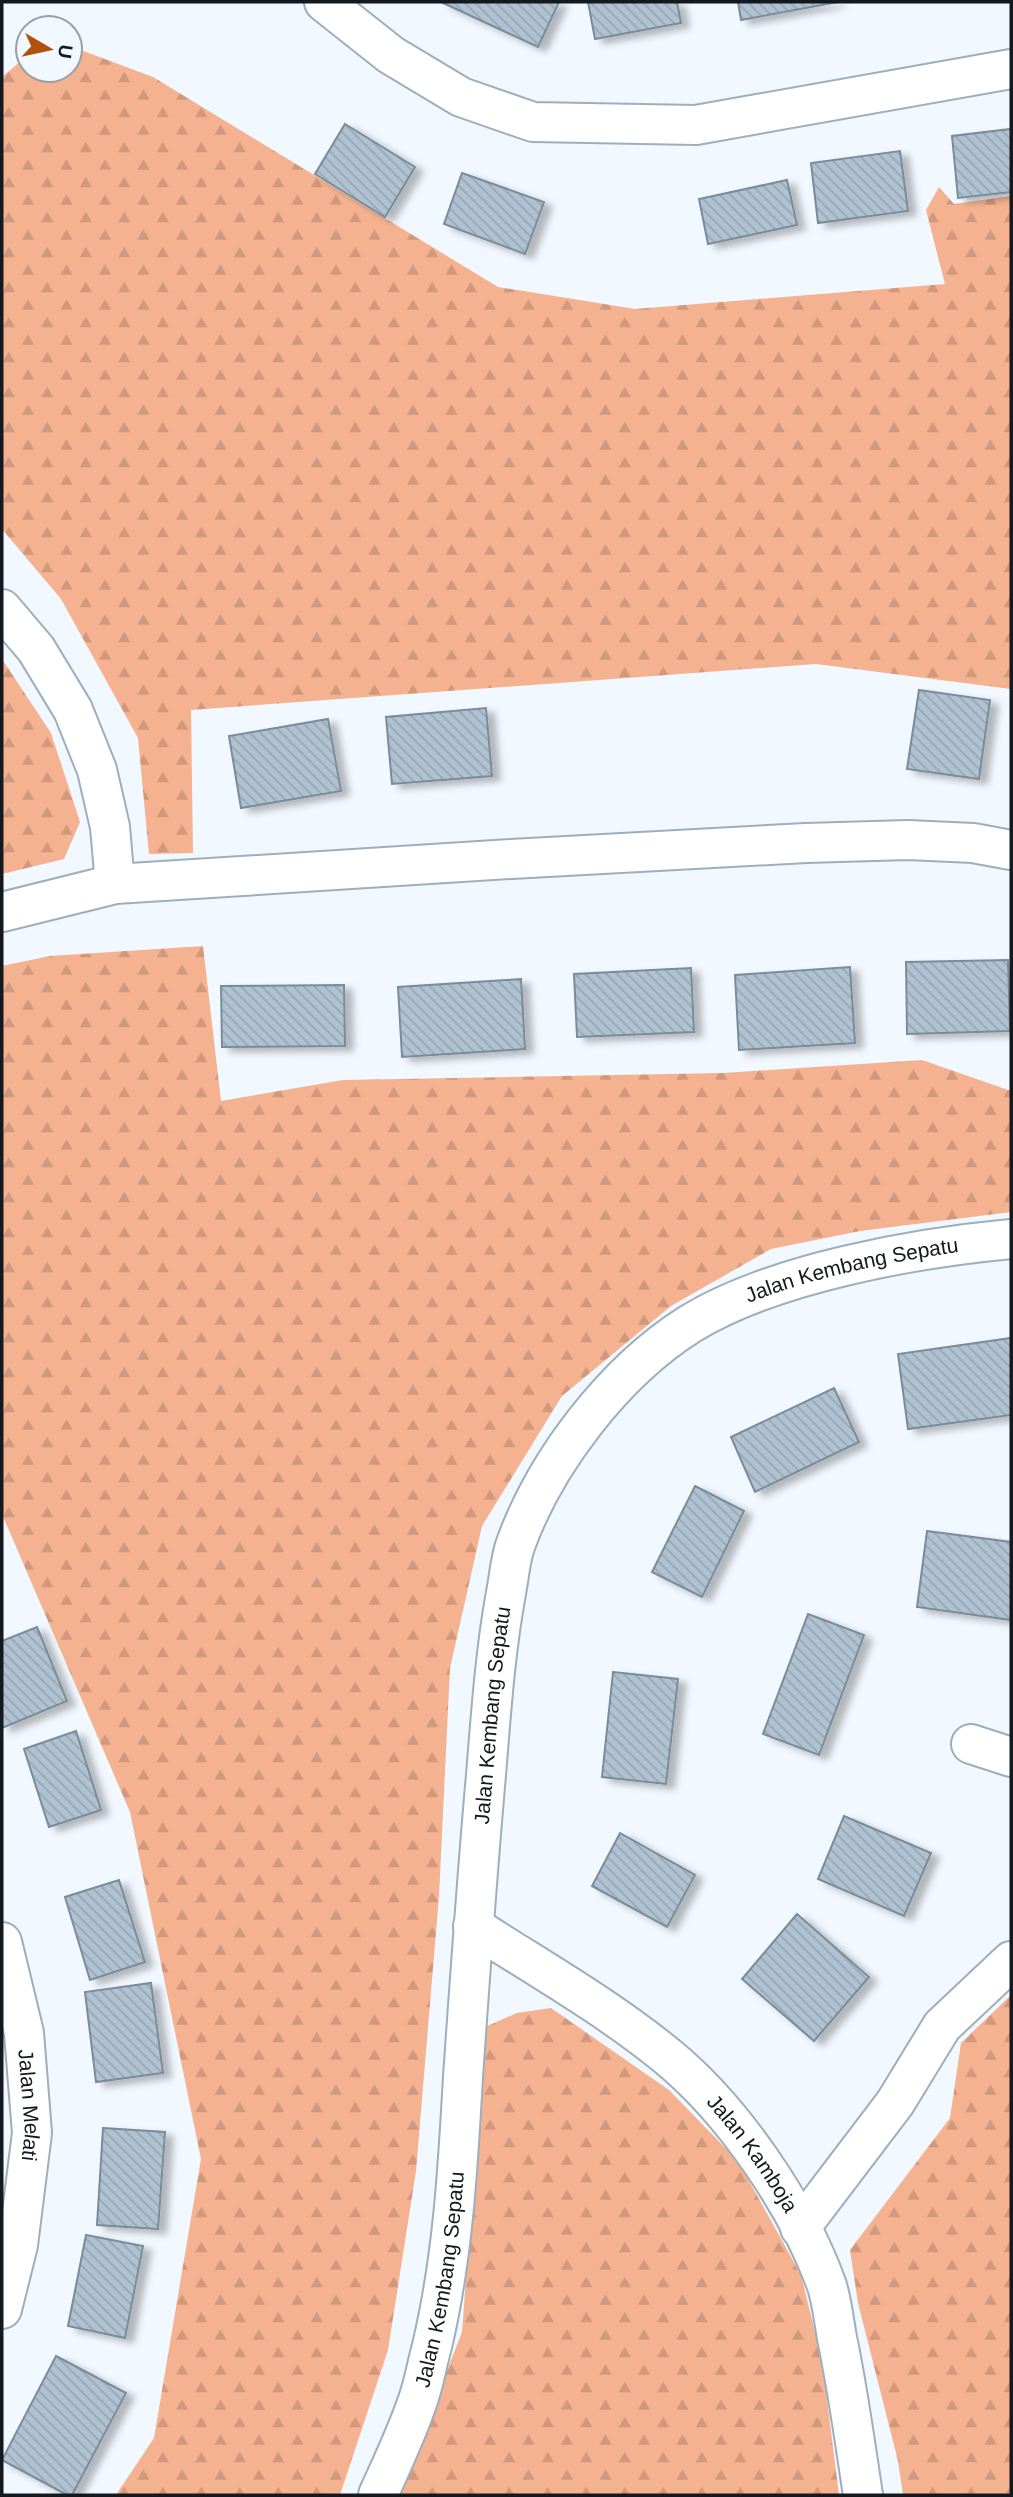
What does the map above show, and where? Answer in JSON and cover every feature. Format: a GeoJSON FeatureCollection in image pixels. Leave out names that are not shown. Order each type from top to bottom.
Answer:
{"type":"FeatureCollection","features":[{"type":"Feature","properties":{"kind":"street"},"geometry":{"type":"LineString","coordinates":[[324,2],[391,55],[461,97],[533,122],[696,125],[1011,69]]}},
{"type":"Feature","properties":{"kind":"street"},"geometry":{"type":"LineString","coordinates":[[2,609],[36,649],[73,710],[97,770],[108,816],[115,884]]}},
{"type":"Feature","properties":{"kind":"street"},"geometry":{"type":"LineString","coordinates":[[2,912],[115,884],[806,843],[908,840],[974,843],[1011,850]]}},
{"type":"Feature","properties":{"kind":"street","name":"Jalan Kembang Sepatu"},"geometry":{"type":"LineString","coordinates":[[377,2495],[419,2398],[439,2314],[451,2243],[473,1926],[499,1632],[514,1548],[545,1481],[580,1429],[625,1374],[690,1325],[731,1304],[783,1284],[844,1267],[954,1244],[1011,1239]]}},
{"type":"Feature","properties":{"kind":"street"},"geometry":{"type":"LineString","coordinates":[[971,1744],[1011,1758]]}},
{"type":"Feature","properties":{"kind":"street","name":"Jalan Kamboja"},"geometry":{"type":"LineString","coordinates":[[473,1926],[598,2007],[668,2057],[716,2104],[762,2161],[800,2228],[827,2287],[845,2373],[863,2495]]}},
{"type":"Feature","properties":{"kind":"street","name":"Jalan Melati"},"geometry":{"type":"LineString","coordinates":[[2,1942],[24,2033],[32,2133],[18,2245],[2,2309]]}},
{"type":"Feature","properties":{"kind":"street"},"geometry":{"type":"LineString","coordinates":[[800,2228],[895,2104],[942,2026],[1011,1961]]}},
{"type":"Feature","properties":{"kind":"green space"},"geometry":{"type":"Polygon","coordinates":[[[84,51],[153,77],[498,287],[635,309],[945,284],[926,210],[939,187],[954,204],[1011,196],[1011,689],[816,664],[191,710],[193,853],[149,854],[138,738],[61,599],[2,529],[2,77],[14,67],[14,84],[84,84],[84,51]]]}},
{"type":"Feature","properties":{"kind":"green space"},"geometry":{"type":"Polygon","coordinates":[[[2,659],[51,733],[80,822],[64,859],[2,874],[2,659]]]}},
{"type":"Feature","properties":{"kind":"green space"},"geometry":{"type":"Polygon","coordinates":[[[203,946],[221,1101],[343,1080],[723,1073],[922,1060],[1011,1091],[1011,1212],[860,1231],[771,1249],[671,1306],[562,1396],[482,1526],[450,1668],[439,1896],[416,2171],[388,2350],[340,2495],[116,2495],[154,2438],[201,2159],[130,1812],[2,1514],[2,966],[50,956],[203,946]]]}},
{"type":"Feature","properties":{"kind":"green space"},"geometry":{"type":"Polygon","coordinates":[[[1011,1995],[1011,2495],[903,2495],[898,2461],[858,2303],[850,2250],[950,2118],[961,2043],[1011,1995]]]}},
{"type":"Feature","properties":{"kind":"green space"},"geometry":{"type":"Polygon","coordinates":[[[551,2008],[669,2090],[738,2161],[801,2275],[822,2360],[839,2495],[399,2495],[462,2332],[485,2027],[517,2013],[551,2008]]]}},
{"type":"Feature","properties":{"kind":"building"},"geometry":{"type":"Polygon","coordinates":[[[441,2],[559,2],[538,47],[441,2]]]}},
{"type":"Feature","properties":{"kind":"building"},"geometry":{"type":"Polygon","coordinates":[[[588,2],[677,2],[681,23],[595,39],[588,2]]]}},
{"type":"Feature","properties":{"kind":"building"},"geometry":{"type":"Polygon","coordinates":[[[738,2],[838,2],[741,20],[738,2]]]}},
{"type":"Feature","properties":{"kind":"building"},"geometry":{"type":"Polygon","coordinates":[[[345,124],[415,167],[385,217],[315,174],[345,124]]]}},
{"type":"Feature","properties":{"kind":"building"},"geometry":{"type":"Polygon","coordinates":[[[1011,129],[1011,192],[958,198],[952,136],[1011,129]]]}},
{"type":"Feature","properties":{"kind":"building"},"geometry":{"type":"Polygon","coordinates":[[[900,151],[908,211],[818,223],[811,163],[900,151]]]}},
{"type":"Feature","properties":{"kind":"building"},"geometry":{"type":"Polygon","coordinates":[[[462,173],[544,202],[525,254],[444,224],[462,173]]]}},
{"type":"Feature","properties":{"kind":"building"},"geometry":{"type":"Polygon","coordinates":[[[787,180],[797,225],[708,244],[699,199],[787,180]]]}},
{"type":"Feature","properties":{"kind":"building"},"geometry":{"type":"Polygon","coordinates":[[[919,690],[990,700],[979,779],[907,769],[919,690]]]}},
{"type":"Feature","properties":{"kind":"building"},"geometry":{"type":"Polygon","coordinates":[[[486,708],[492,776],[392,784],[386,717],[486,708]]]}},
{"type":"Feature","properties":{"kind":"building"},"geometry":{"type":"Polygon","coordinates":[[[328,719],[341,791],[241,808],[229,736],[328,719]]]}},
{"type":"Feature","properties":{"kind":"building"},"geometry":{"type":"Polygon","coordinates":[[[1008,960],[1010,1031],[907,1034],[906,962],[1008,960]]]}},
{"type":"Feature","properties":{"kind":"building"},"geometry":{"type":"Polygon","coordinates":[[[850,967],[855,1043],[739,1050],[735,975],[850,967]]]}},
{"type":"Feature","properties":{"kind":"building"},"geometry":{"type":"Polygon","coordinates":[[[691,968],[694,1032],[577,1037],[574,974],[691,968]]]}},
{"type":"Feature","properties":{"kind":"building"},"geometry":{"type":"Polygon","coordinates":[[[521,979],[525,1049],[402,1057],[398,987],[521,979]]]}},
{"type":"Feature","properties":{"kind":"building"},"geometry":{"type":"Polygon","coordinates":[[[344,985],[345,1046],[222,1047],[221,986],[344,985]]]}},
{"type":"Feature","properties":{"kind":"building"},"geometry":{"type":"Polygon","coordinates":[[[1011,1338],[1011,1415],[908,1429],[898,1354],[1011,1338]]]}},
{"type":"Feature","properties":{"kind":"building"},"geometry":{"type":"Polygon","coordinates":[[[834,1388],[859,1442],[755,1492],[731,1437],[834,1388]]]}},
{"type":"Feature","properties":{"kind":"building"},"geometry":{"type":"Polygon","coordinates":[[[695,1486],[744,1511],[702,1597],[652,1572],[695,1486]]]}},
{"type":"Feature","properties":{"kind":"building"},"geometry":{"type":"Polygon","coordinates":[[[927,1531],[1011,1542],[1011,1620],[917,1607],[927,1531]]]}},
{"type":"Feature","properties":{"kind":"building"},"geometry":{"type":"Polygon","coordinates":[[[808,1614],[864,1635],[819,1755],[763,1734],[808,1614]]]}},
{"type":"Feature","properties":{"kind":"building"},"geometry":{"type":"Polygon","coordinates":[[[37,1627],[67,1701],[2,1728],[2,1641],[37,1627]]]}},
{"type":"Feature","properties":{"kind":"building"},"geometry":{"type":"Polygon","coordinates":[[[613,1672],[678,1679],[666,1784],[602,1777],[613,1672]]]}},
{"type":"Feature","properties":{"kind":"building"},"geometry":{"type":"Polygon","coordinates":[[[76,1731],[101,1810],[49,1827],[24,1749],[76,1731]]]}},
{"type":"Feature","properties":{"kind":"building"},"geometry":{"type":"Polygon","coordinates":[[[844,1816],[931,1853],[904,1916],[818,1879],[844,1816]]]}},
{"type":"Feature","properties":{"kind":"building"},"geometry":{"type":"Polygon","coordinates":[[[620,1833],[695,1875],[667,1927],[592,1886],[620,1833]]]}},
{"type":"Feature","properties":{"kind":"building"},"geometry":{"type":"Polygon","coordinates":[[[119,1880],[145,1962],[90,1980],[65,1897],[119,1880]]]}},
{"type":"Feature","properties":{"kind":"building"},"geometry":{"type":"Polygon","coordinates":[[[797,1914],[869,1977],[814,2041],[742,1979],[797,1914]]]}},
{"type":"Feature","properties":{"kind":"building"},"geometry":{"type":"Polygon","coordinates":[[[151,1983],[163,2073],[96,2082],[85,1992],[151,1983]]]}},
{"type":"Feature","properties":{"kind":"building"},"geometry":{"type":"Polygon","coordinates":[[[103,2128],[165,2132],[158,2229],[97,2225],[103,2128]]]}},
{"type":"Feature","properties":{"kind":"building"},"geometry":{"type":"Polygon","coordinates":[[[86,2235],[143,2246],[125,2338],[68,2326],[86,2235]]]}},
{"type":"Feature","properties":{"kind":"building"},"geometry":{"type":"Polygon","coordinates":[[[56,2356],[126,2393],[72,2495],[67,2495],[2,2460],[56,2356]]]}}]}
